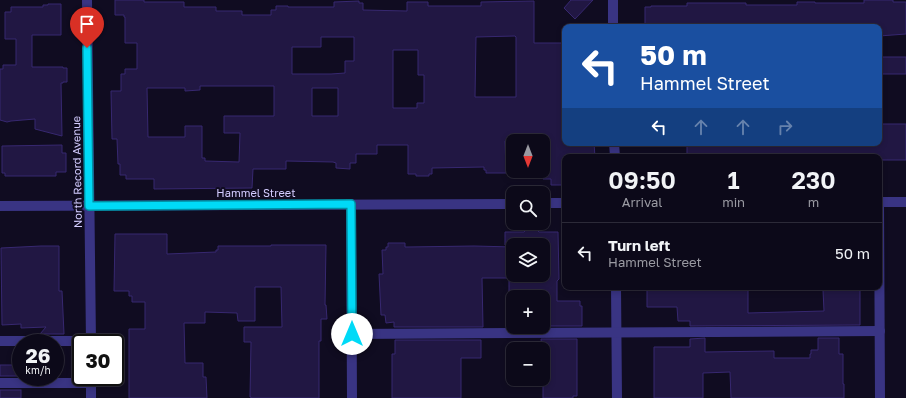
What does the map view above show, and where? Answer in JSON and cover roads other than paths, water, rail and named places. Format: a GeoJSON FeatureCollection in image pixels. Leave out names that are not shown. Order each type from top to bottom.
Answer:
{"type":"FeatureCollection","features":[{"type":"Feature","properties":{"kind":"street","name":"North Record Avenue"},"geometry":{"type":"LineString","coordinates":[[87,0],[90,334]]}},
{"type":"Feature","properties":{"kind":"street"},"geometry":{"type":"LineString","coordinates":[[613,0],[613,24]]}},
{"type":"Feature","properties":{"kind":"street"},"geometry":{"type":"LineString","coordinates":[[882,202],[906,202]]}},
{"type":"Feature","properties":{"kind":"street"},"geometry":{"type":"LineString","coordinates":[[550,203],[562,203]]}},
{"type":"Feature","properties":{"kind":"street"},"geometry":{"type":"LineString","coordinates":[[351,204],[352,398]]}},
{"type":"Feature","properties":{"kind":"street","name":"Hammel Street"},"geometry":{"type":"LineString","coordinates":[[0,206],[506,204]]}},
{"type":"Feature","properties":{"kind":"street"},"geometry":{"type":"LineString","coordinates":[[616,290],[617,398]]}},
{"type":"Feature","properties":{"kind":"street"},"geometry":{"type":"LineString","coordinates":[[880,290],[880,398]]}},
{"type":"Feature","properties":{"kind":"street"},"geometry":{"type":"LineString","coordinates":[[352,334],[880,331]]}},
{"type":"Feature","properties":{"kind":"street"},"geometry":{"type":"LineString","coordinates":[[0,341],[72,342]]}},
{"type":"Feature","properties":{"kind":"street"},"geometry":{"type":"LineString","coordinates":[[0,383],[72,381]]}},
{"type":"Feature","properties":{"kind":"street"},"geometry":{"type":"LineString","coordinates":[[91,386],[91,398]]}}]}
